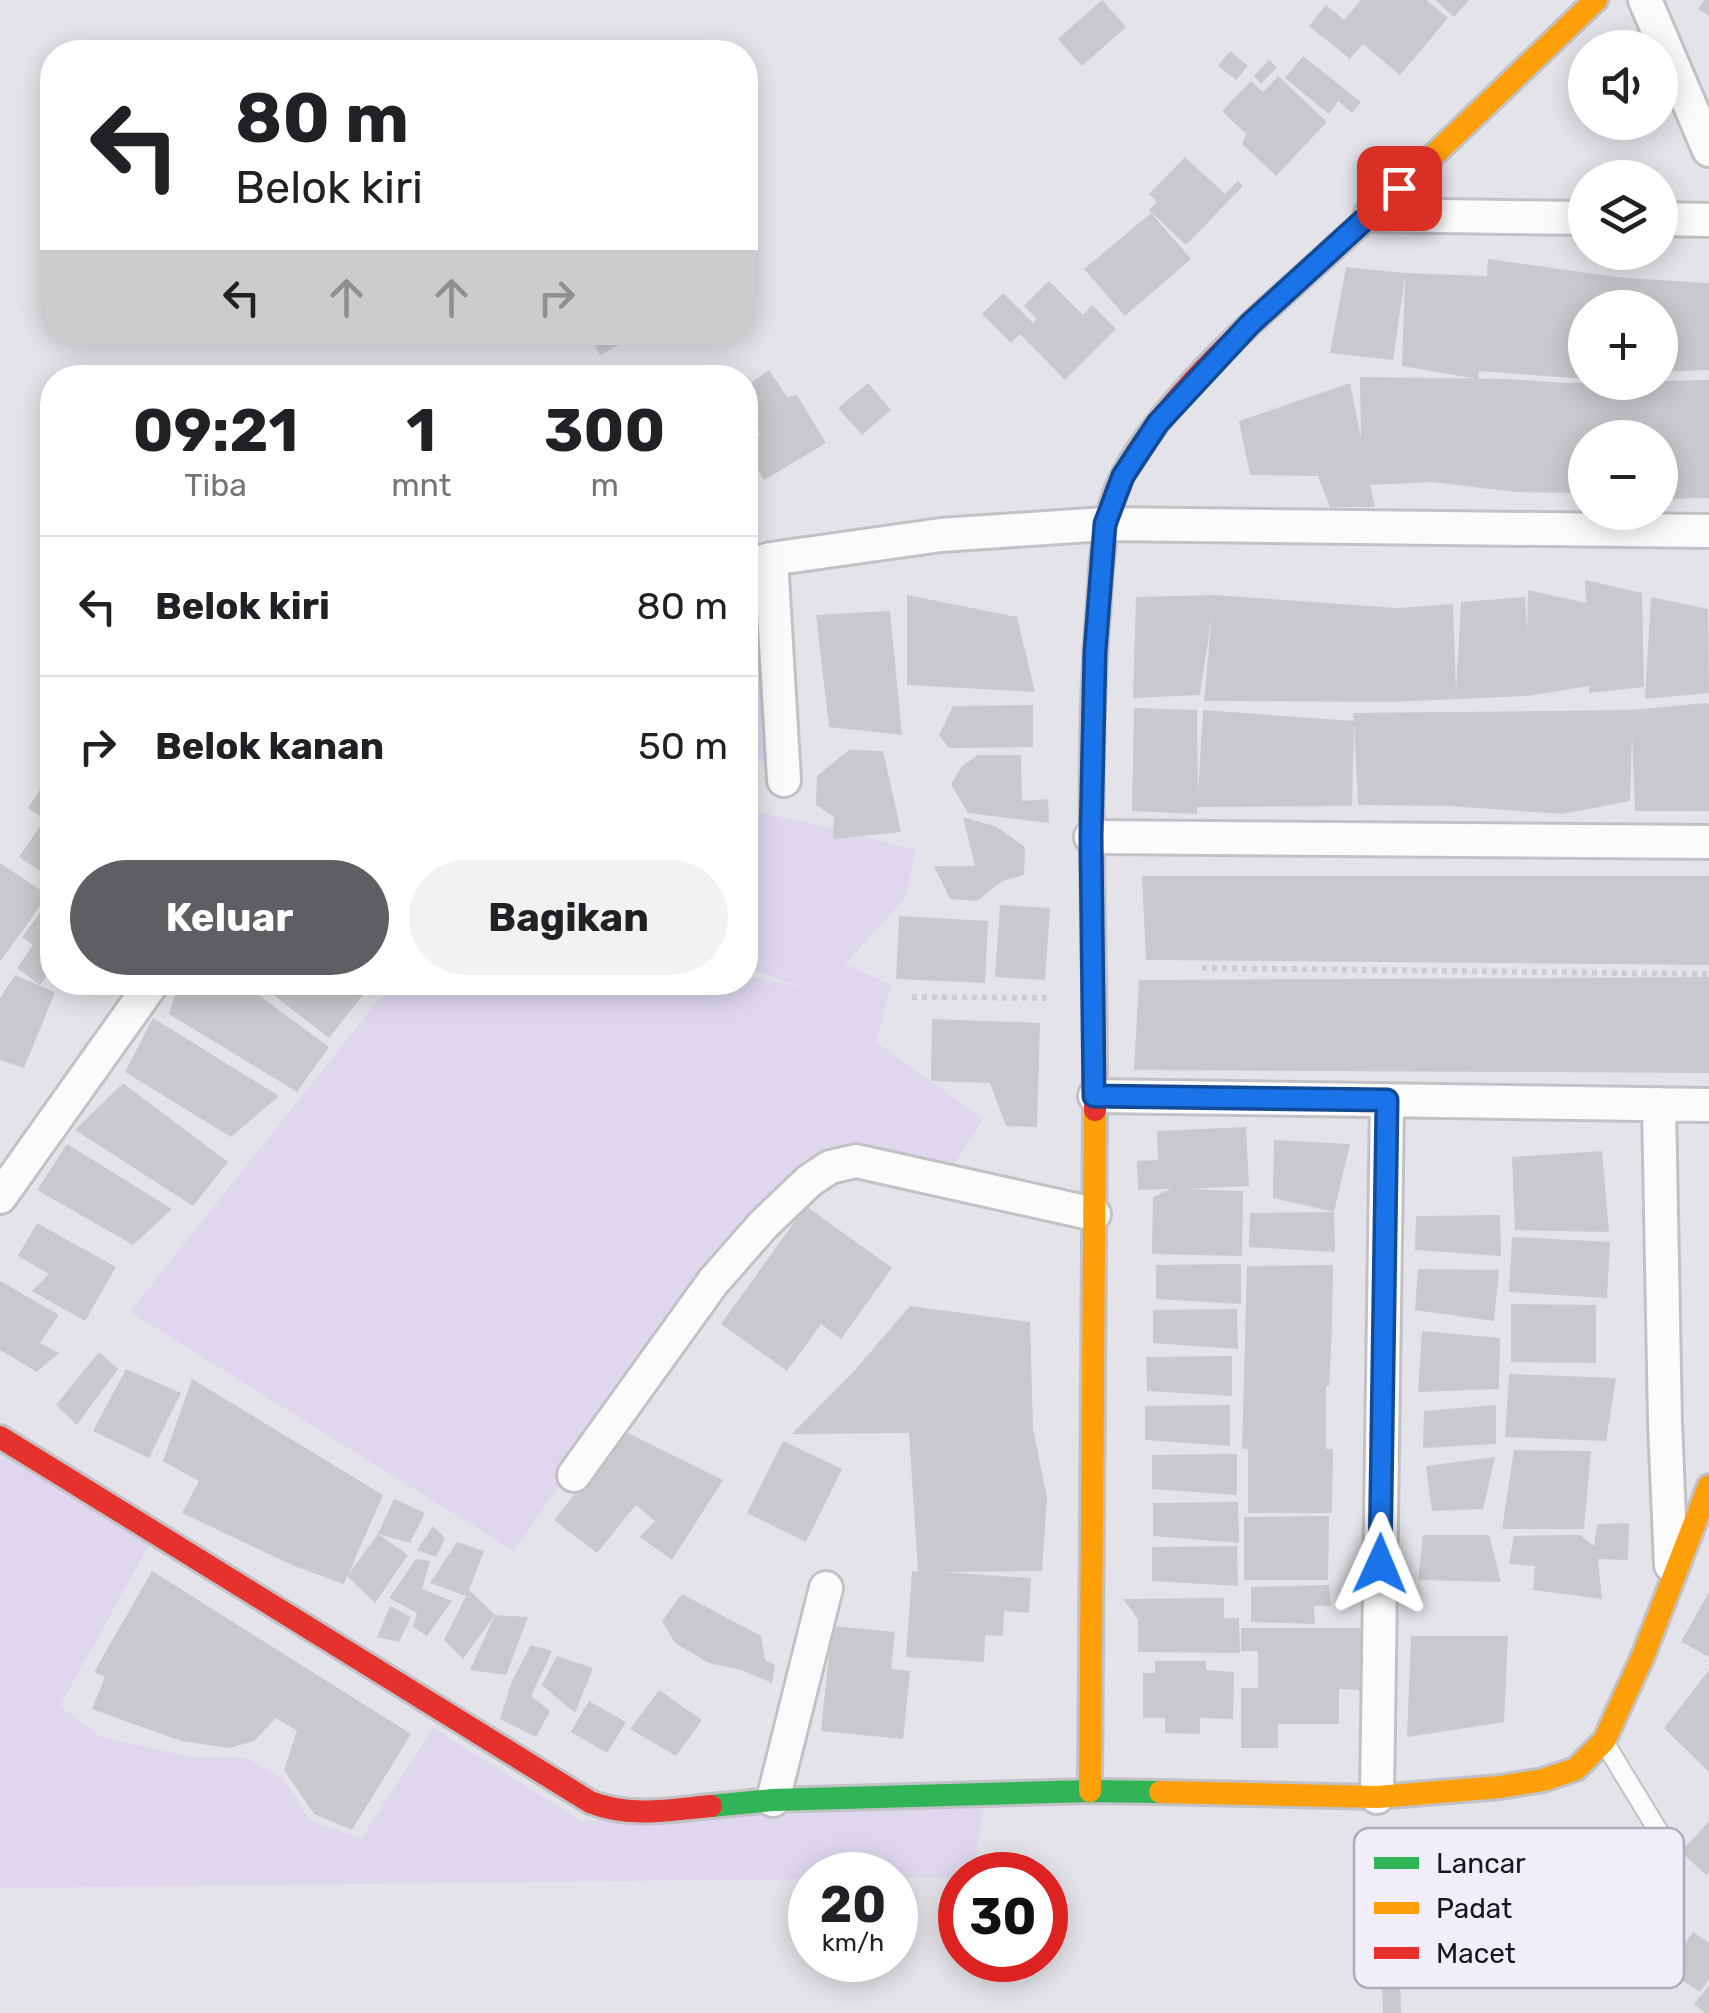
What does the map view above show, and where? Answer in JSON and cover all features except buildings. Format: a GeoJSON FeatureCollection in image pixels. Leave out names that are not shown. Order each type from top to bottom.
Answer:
{"type":"FeatureCollection","features":[{"type":"Feature","properties":{"kind":"street"},"geometry":{"type":"LineString","coordinates":[[1090,1791],[1094,1214],[1091,837],[1095,652],[1105,524],[1123,476],[1158,423],[1250,324],[1371,215],[1596,0]]}},
{"type":"Feature","properties":{"kind":"street"},"geometry":{"type":"LineString","coordinates":[[1645,0],[1709,150]]}},
{"type":"Feature","properties":{"kind":"street"},"geometry":{"type":"LineString","coordinates":[[1371,215],[1568,218]]}},
{"type":"Feature","properties":{"kind":"street"},"geometry":{"type":"LineString","coordinates":[[1678,219],[1709,220]]}},
{"type":"Feature","properties":{"kind":"street"},"geometry":{"type":"LineString","coordinates":[[784,780],[758,562],[942,535],[1105,524],[1709,531]]}},
{"type":"Feature","properties":{"kind":"street"},"geometry":{"type":"LineString","coordinates":[[1091,837],[1709,842]]}},
{"type":"Feature","properties":{"kind":"street"},"geometry":{"type":"LineString","coordinates":[[0,1197],[144,995]]}},
{"type":"Feature","properties":{"kind":"street"},"geometry":{"type":"LineString","coordinates":[[1094,1096],[1709,1104]]}},
{"type":"Feature","properties":{"kind":"street"},"geometry":{"type":"LineString","coordinates":[[1377,1796],[1387,1100]]}},
{"type":"Feature","properties":{"kind":"street"},"geometry":{"type":"LineString","coordinates":[[1660,1104],[1665,1424],[1672,1575]]}},
{"type":"Feature","properties":{"kind":"street"},"geometry":{"type":"LineString","coordinates":[[574,1475],[713,1282],[764,1225],[808,1182],[830,1167],[856,1161],[1094,1214]]}},
{"type":"Feature","properties":{"kind":"street"},"geometry":{"type":"LineString","coordinates":[[0,1437],[590,1802],[637,1813],[772,1800],[1090,1791],[1377,1796],[1500,1788],[1543,1780],[1576,1769],[1604,1742],[1709,1486]]}},
{"type":"Feature","properties":{"kind":"street"},"geometry":{"type":"LineString","coordinates":[[772,1800],[826,1588]]}},
{"type":"Feature","properties":{"kind":"lane"},"geometry":{"type":"LineString","coordinates":[[1604,1742],[1656,1828]]}},
{"type":"Feature","properties":{"kind":"path"},"geometry":{"type":"LineString","coordinates":[[1202,968],[1709,974]]}},
{"type":"Feature","properties":{"kind":"path"},"geometry":{"type":"LineString","coordinates":[[912,997],[1093,998]]}},
{"type":"Feature","properties":{"kind":"shaded area"},"geometry":{"type":"Polygon","coordinates":[[[758,570],[771,767],[758,758],[758,570]]]}},
{"type":"Feature","properties":{"kind":"shaded area"},"geometry":{"type":"Polygon","coordinates":[[[758,813],[915,850],[906,897],[845,964],[891,985],[876,1042],[983,1119],[951,1169],[811,1159],[710,1265],[514,1551],[130,1312],[382,995],[758,995],[758,978],[807,989],[758,972],[758,813]]]}},
{"type":"Feature","properties":{"kind":"shaded area"},"geometry":{"type":"Polygon","coordinates":[[[0,1437],[156,1532],[60,1706],[101,1737],[190,1757],[245,1758],[284,1779],[309,1820],[361,1839],[433,1728],[581,1821],[984,1807],[977,1852],[938,1852],[938,1878],[918,1877],[918,1852],[788,1852],[788,1879],[0,1888],[0,1437]]]}},
{"type":"Feature","properties":{"kind":"traffic: fast"},"geometry":{"type":"LineString","coordinates":[[711,1806],[773,1800],[1160,1792]]}},
{"type":"Feature","properties":{"kind":"traffic: slow"},"geometry":{"type":"LineString","coordinates":[[1269,307],[1596,0]]}},
{"type":"Feature","properties":{"kind":"traffic: slow"},"geometry":{"type":"LineString","coordinates":[[1090,1791],[1095,1110]]}},
{"type":"Feature","properties":{"kind":"traffic: slow"},"geometry":{"type":"LineString","coordinates":[[1160,1792],[1377,1797],[1500,1787],[1543,1780],[1576,1769],[1604,1741],[1643,1656],[1709,1486]]}},
{"type":"Feature","properties":{"kind":"traffic: jam"},"geometry":{"type":"LineString","coordinates":[[1095,1110],[1092,738],[1107,524],[1116,489],[1154,428],[1210,364],[1269,307]]}},
{"type":"Feature","properties":{"kind":"traffic: jam"},"geometry":{"type":"LineString","coordinates":[[0,1437],[590,1802],[635,1811],[711,1806]]}},
{"type":"Feature","properties":{"kind":"route"},"geometry":{"type":"LineString","coordinates":[[1380,1564],[1387,1100],[1094,1096],[1091,837],[1095,652],[1105,524],[1123,476],[1158,423],[1250,324],[1399,188]]}}]}
